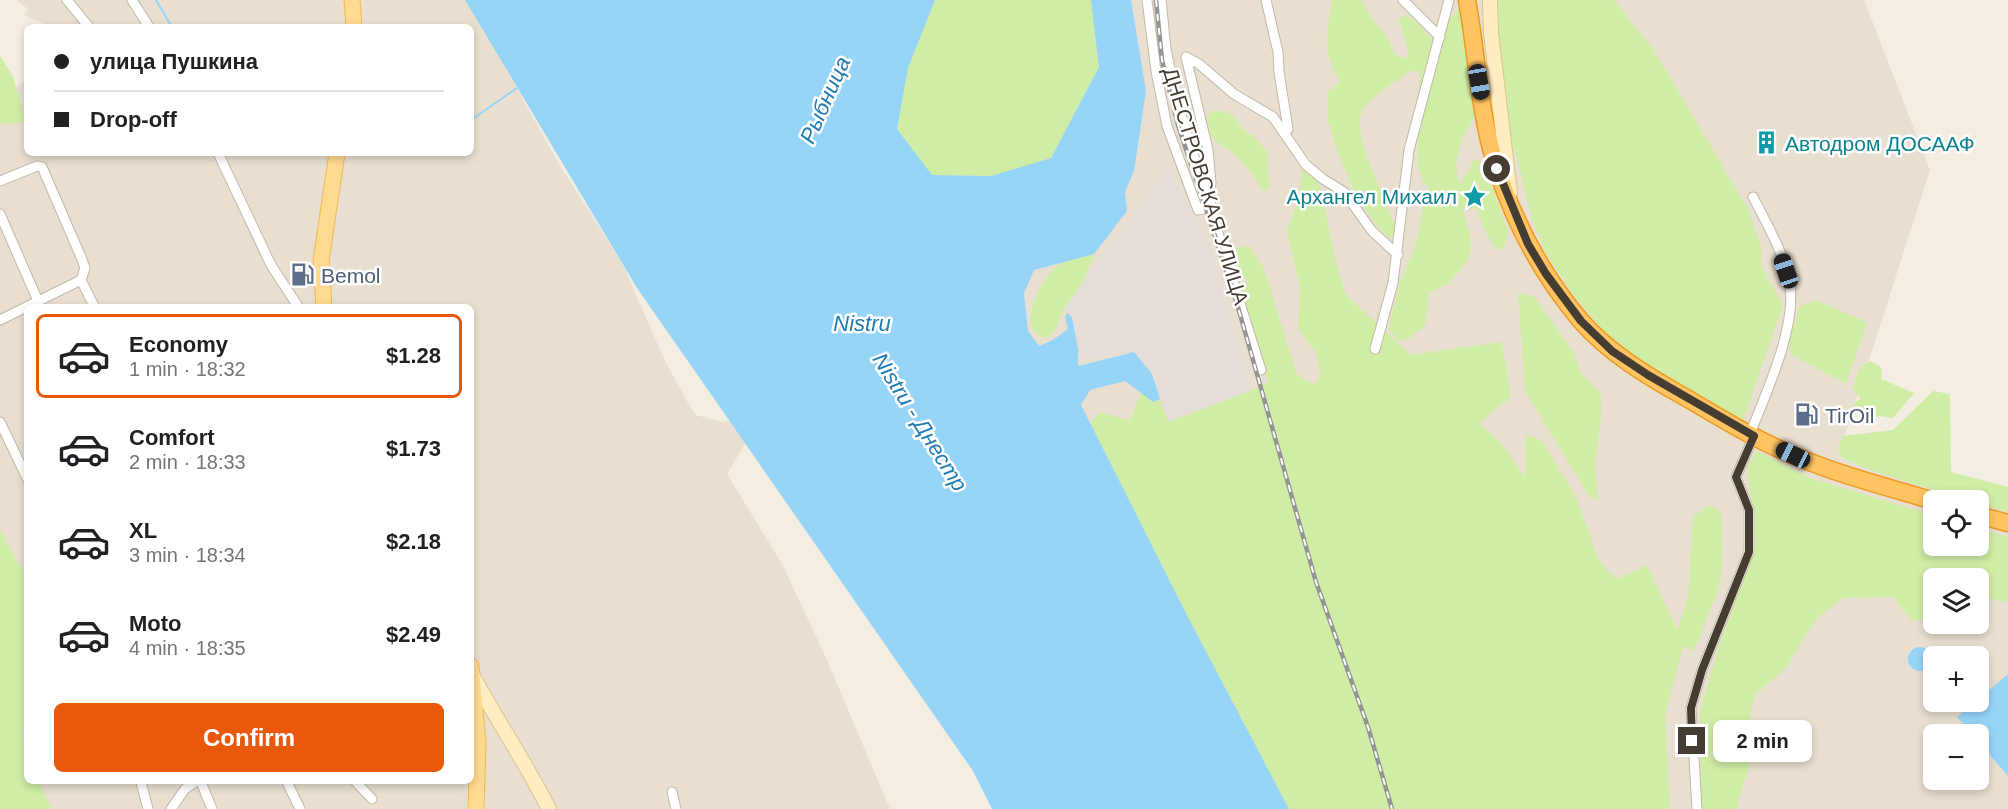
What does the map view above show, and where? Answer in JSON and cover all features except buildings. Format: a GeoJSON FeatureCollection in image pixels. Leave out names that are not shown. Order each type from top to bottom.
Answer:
{"type":"FeatureCollection","features":[{"type":"Feature","properties":{"kind":"highway"},"geometry":{"type":"LineString","coordinates":[[1467,0],[1492,151],[1511,204],[1528,244],[1546,274],[1589,329],[1612,351],[1657,381],[1752,435],[1825,468],[1923,498]]}},
{"type":"Feature","properties":{"kind":"highway"},"geometry":{"type":"LineString","coordinates":[[1989,518],[2008,523]]}},
{"type":"Feature","properties":{"kind":"main road"},"geometry":{"type":"LineString","coordinates":[[352,0],[354,24]]}},
{"type":"Feature","properties":{"kind":"main road"},"geometry":{"type":"LineString","coordinates":[[324,304],[321,261],[337,156]]}},
{"type":"Feature","properties":{"kind":"main road"},"geometry":{"type":"LineString","coordinates":[[474,698],[478,753],[476,809]]}},
{"type":"Feature","properties":{"kind":"street"},"geometry":{"type":"LineString","coordinates":[[66,0],[86,24]]}},
{"type":"Feature","properties":{"kind":"street"},"geometry":{"type":"LineString","coordinates":[[132,0],[146,24]]}},
{"type":"Feature","properties":{"kind":"street"},"geometry":{"type":"LineString","coordinates":[[1147,0],[1156,71],[1167,126],[1198,210],[1211,207],[1209,191],[1211,183],[1208,150],[1186,57],[1199,64],[1234,94],[1273,117],[1306,165],[1344,192],[1372,231],[1398,255]]}},
{"type":"Feature","properties":{"kind":"street","name":"ДНЕСТРОВСКАЯ УЛИЦА"},"geometry":{"type":"LineString","coordinates":[[1161,0],[1166,49],[1176,99],[1261,370]]}},
{"type":"Feature","properties":{"kind":"street"},"geometry":{"type":"LineString","coordinates":[[1266,0],[1278,51],[1288,129],[1284,133]]}},
{"type":"Feature","properties":{"kind":"street"},"geometry":{"type":"LineString","coordinates":[[1403,0],[1440,37]]}},
{"type":"Feature","properties":{"kind":"street"},"geometry":{"type":"LineString","coordinates":[[1374,349],[1393,283],[1398,255],[1409,150],[1449,0]]}},
{"type":"Feature","properties":{"kind":"street"},"geometry":{"type":"LineString","coordinates":[[1490,0],[1491,33],[1511,204]]}},
{"type":"Feature","properties":{"kind":"street"},"geometry":{"type":"LineString","coordinates":[[219,156],[271,265],[296,304]]}},
{"type":"Feature","properties":{"kind":"street"},"geometry":{"type":"LineString","coordinates":[[0,182],[37,166],[42,167],[81,257],[85,268],[81,280],[93,304]]}},
{"type":"Feature","properties":{"kind":"street"},"geometry":{"type":"LineString","coordinates":[[1697,809],[1691,708],[1702,670],[1749,552],[1749,510],[1736,477],[1773,374],[1791,312],[1790,284],[1781,258],[1753,197]]}},
{"type":"Feature","properties":{"kind":"street"},"geometry":{"type":"LineString","coordinates":[[0,214],[38,301]]}},
{"type":"Feature","properties":{"kind":"street"},"geometry":{"type":"LineString","coordinates":[[32,304],[81,280]]}},
{"type":"Feature","properties":{"kind":"street"},"geometry":{"type":"LineString","coordinates":[[0,320],[24,308]]}},
{"type":"Feature","properties":{"kind":"street"},"geometry":{"type":"LineString","coordinates":[[0,422],[24,472]]}},
{"type":"Feature","properties":{"kind":"street"},"geometry":{"type":"LineString","coordinates":[[474,675],[488,706],[532,776],[549,809]]}},
{"type":"Feature","properties":{"kind":"street"},"geometry":{"type":"LineString","coordinates":[[142,784],[148,809]]}},
{"type":"Feature","properties":{"kind":"street"},"geometry":{"type":"LineString","coordinates":[[171,809],[185,789],[192,784]]}},
{"type":"Feature","properties":{"kind":"street"},"geometry":{"type":"LineString","coordinates":[[202,784],[212,809]]}},
{"type":"Feature","properties":{"kind":"street"},"geometry":{"type":"LineString","coordinates":[[288,784],[300,809]]}},
{"type":"Feature","properties":{"kind":"street"},"geometry":{"type":"LineString","coordinates":[[358,784],[372,799]]}},
{"type":"Feature","properties":{"kind":"street"},"geometry":{"type":"LineString","coordinates":[[672,792],[676,809]]}},
{"type":"Feature","properties":{"kind":"shaded area"},"geometry":{"type":"Polygon","coordinates":[[[17,0],[468,0],[556,159],[623,265],[665,361],[688,403],[696,415],[722,422],[738,421],[749,437],[727,474],[782,564],[827,660],[890,809],[0,809],[24,707],[24,784],[474,784],[474,304],[24,304],[24,597],[0,544],[0,63],[16,87],[24,82],[24,156],[474,156],[474,24],[44,24],[24,15],[29,10],[17,0]]]}},
{"type":"Feature","properties":{"kind":"shaded area"},"geometry":{"type":"Polygon","coordinates":[[[636,0],[1864,0],[1930,170],[1843,441],[2008,495],[2008,809],[1119,809],[636,0]]]}},
{"type":"Feature","properties":{"kind":"shaded area"},"geometry":{"type":"Polygon","coordinates":[[[1168,168],[1210,247],[1250,391],[1168,422],[1152,374],[1134,352],[1082,360],[1072,317],[1067,313],[1068,303],[1168,168]]]}},
{"type":"Feature","properties":{"kind":"green space"},"geometry":{"type":"Polygon","coordinates":[[[935,0],[1091,0],[1099,67],[1051,159],[991,176],[932,175],[897,129],[908,68],[935,0]]]}},
{"type":"Feature","properties":{"kind":"green space"},"geometry":{"type":"Polygon","coordinates":[[[1332,0],[1361,0],[1371,17],[1387,36],[1395,55],[1405,59],[1409,53],[1399,19],[1405,15],[1417,21],[1430,39],[1459,8],[1464,14],[1476,114],[1461,142],[1456,162],[1459,186],[1474,160],[1483,161],[1508,232],[1504,248],[1497,250],[1486,234],[1477,209],[1462,208],[1470,233],[1471,249],[1468,260],[1449,283],[1429,293],[1425,326],[1406,340],[1397,339],[1388,329],[1400,283],[1416,244],[1429,188],[1422,179],[1417,166],[1420,73],[1412,70],[1377,95],[1362,111],[1360,122],[1366,153],[1396,230],[1390,238],[1380,230],[1355,194],[1328,121],[1328,92],[1340,82],[1330,60],[1327,42],[1332,0]]]}},
{"type":"Feature","properties":{"kind":"green space"},"geometry":{"type":"Polygon","coordinates":[[[1495,0],[1614,0],[1653,49],[1748,209],[1761,246],[1761,266],[1783,305],[1743,421],[1660,376],[1606,334],[1572,293],[1547,255],[1532,220],[1517,158],[1503,115],[1495,0]]]}},
{"type":"Feature","properties":{"kind":"green space"},"geometry":{"type":"Polygon","coordinates":[[[0,56],[13,76],[24,122],[0,124],[0,56]]]}},
{"type":"Feature","properties":{"kind":"green space"},"geometry":{"type":"Polygon","coordinates":[[[1213,111],[1233,115],[1242,128],[1267,152],[1269,187],[1263,191],[1243,163],[1216,142],[1211,135],[1207,117],[1213,111]]]}},
{"type":"Feature","properties":{"kind":"green space"},"geometry":{"type":"Polygon","coordinates":[[[1303,169],[1320,187],[1346,295],[1411,355],[1502,342],[1511,397],[1479,423],[1500,442],[1526,478],[1525,434],[1542,441],[1576,497],[1599,561],[1616,579],[1647,565],[1677,630],[1688,598],[1693,516],[1710,505],[1721,512],[1723,551],[1720,585],[1694,651],[1683,646],[1665,715],[1670,809],[1289,809],[1191,623],[1090,423],[1100,412],[1130,421],[1141,392],[1153,402],[1160,399],[1168,422],[1268,382],[1242,298],[1242,290],[1247,281],[1231,257],[1234,248],[1249,246],[1264,269],[1297,375],[1313,384],[1317,382],[1321,373],[1315,351],[1298,329],[1300,289],[1287,231],[1295,209],[1303,169]]]}},
{"type":"Feature","properties":{"kind":"green space"},"geometry":{"type":"Polygon","coordinates":[[[1094,254],[1085,279],[1063,310],[1055,331],[1047,338],[1037,334],[1032,326],[1033,304],[1051,271],[1070,259],[1094,254]]]}},
{"type":"Feature","properties":{"kind":"green space"},"geometry":{"type":"Polygon","coordinates":[[[1518,293],[1534,296],[1574,353],[1581,374],[1601,394],[1601,418],[1595,465],[1598,501],[1589,496],[1525,391],[1518,293]]]}},
{"type":"Feature","properties":{"kind":"green space"},"geometry":{"type":"Polygon","coordinates":[[[1816,300],[1867,323],[1846,384],[1792,355],[1788,344],[1800,306],[1816,300]]]}},
{"type":"Feature","properties":{"kind":"green space"},"geometry":{"type":"Polygon","coordinates":[[[1870,361],[1882,368],[1881,379],[1914,393],[1893,418],[1879,416],[1864,418],[1862,411],[1852,406],[1860,398],[1852,388],[1860,368],[1870,361]]]}},
{"type":"Feature","properties":{"kind":"green space"},"geometry":{"type":"Polygon","coordinates":[[[1933,391],[1950,394],[1951,472],[2008,487],[2008,513],[1989,507],[1989,490],[1934,490],[1870,470],[1842,458],[1838,447],[1843,436],[1893,430],[1933,391]]]}},
{"type":"Feature","properties":{"kind":"green space"},"geometry":{"type":"Polygon","coordinates":[[[1757,451],[1810,478],[1923,512],[1923,556],[1989,556],[1989,531],[2008,537],[2008,603],[1989,600],[1989,568],[1923,568],[1923,618],[1912,621],[1893,597],[1843,598],[1817,618],[1785,669],[1756,694],[1751,708],[1750,763],[1738,809],[1701,809],[1700,711],[1719,647],[1756,544],[1747,467],[1757,451]]]}},
{"type":"Feature","properties":{"kind":"green space"},"geometry":{"type":"Polygon","coordinates":[[[0,530],[24,574],[24,730],[21,734],[24,743],[24,784],[40,784],[51,807],[50,809],[0,809],[0,530]]]}},
{"type":"Feature","properties":{"kind":"water","name":"Nistru"},"geometry":{"type":"Polygon","coordinates":[[[465,0],[935,0],[908,68],[897,129],[932,175],[991,176],[1051,158],[1099,67],[1091,0],[1131,0],[1146,91],[1134,171],[1125,192],[1127,211],[1094,254],[1034,270],[1024,293],[1028,331],[1039,346],[1053,340],[1068,329],[1065,317],[1067,313],[1072,317],[1078,349],[1078,366],[1134,352],[1152,374],[1160,399],[1153,402],[1125,381],[1090,390],[1081,405],[1191,623],[1289,809],[992,809],[973,771],[637,288],[465,0]]]}},
{"type":"Feature","properties":{"kind":"water"},"geometry":{"type":"Polygon","coordinates":[[[1923,648],[1923,670],[1920,671],[1911,668],[1908,659],[1911,650],[1923,648]]]}},
{"type":"Feature","properties":{"kind":"water"},"geometry":{"type":"Polygon","coordinates":[[[2008,674],[2008,776],[1989,754],[1989,724],[1963,724],[1957,717],[1963,712],[1989,712],[1989,690],[2008,674]]]}},
{"type":"Feature","properties":{"kind":"waterway"},"geometry":{"type":"LineString","coordinates":[[156,0],[170,24]]}},
{"type":"Feature","properties":{"kind":"waterway"},"geometry":{"type":"LineString","coordinates":[[474,118],[517,88]]}},
{"type":"Feature","properties":{"kind":"railway"},"geometry":{"type":"LineString","coordinates":[[1156,0],[1162,60],[1178,125],[1234,293],[1316,582],[1368,727],[1392,809]]}},
{"type":"Feature","properties":{"kind":"place","name":"Автодром ДОСААФ"},"geometry":{"type":"Point","coordinates":[1767,143]}},
{"type":"Feature","properties":{"kind":"place","name":"Архангел Михаил"},"geometry":{"type":"Point","coordinates":[1475,196]}},
{"type":"Feature","properties":{"kind":"place","name":"Bemol"},"geometry":{"type":"Point","coordinates":[303,275]}},
{"type":"Feature","properties":{"kind":"place","name":"TirOil"},"geometry":{"type":"Point","coordinates":[1807,415]}},
{"type":"Feature","properties":{"kind":"route"},"geometry":{"type":"LineString","coordinates":[[1497,169],[1528,244],[1546,274],[1581,321],[1612,351],[1648,375],[1754,436],[1736,477],[1749,510],[1749,552],[1702,670],[1691,708],[1692,741]]}},
{"type":"Feature","properties":{"kind":"water label","name":"Рыбница"},"geometry":{"type":"Point","coordinates":[825,100]}},
{"type":"Feature","properties":{"kind":"water label","name":"Nistru - Днестр"},"geometry":{"type":"Point","coordinates":[920,422]}}]}
